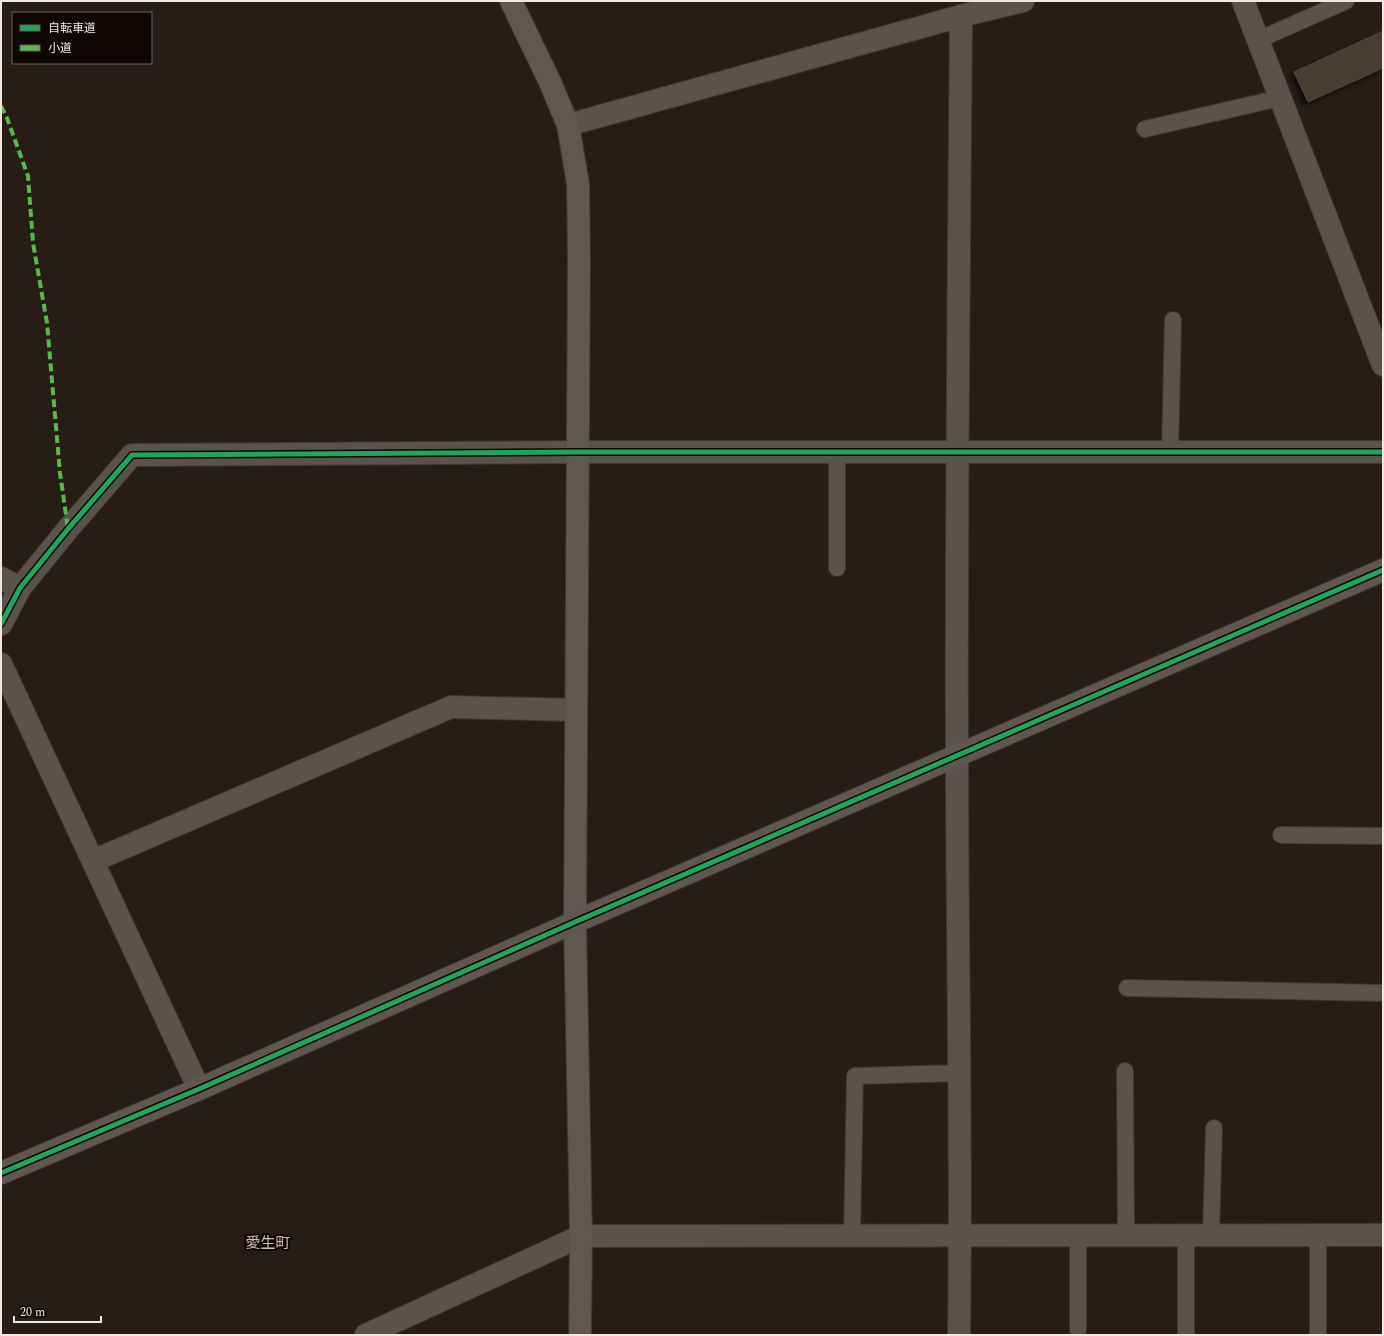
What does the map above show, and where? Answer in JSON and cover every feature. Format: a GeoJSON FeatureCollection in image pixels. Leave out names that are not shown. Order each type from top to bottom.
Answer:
{"type":"FeatureCollection","features":[{"type":"Feature","properties":{"kind":"street"},"geometry":{"type":"LineString","coordinates":[[511,1],[550,82],[568,125],[578,184],[579,258],[575,922],[581,1236],[580,1335]]}},
{"type":"Feature","properties":{"kind":"street"},"geometry":{"type":"LineString","coordinates":[[568,125],[961,16],[997,4],[1023,1]]}},
{"type":"Feature","properties":{"kind":"street"},"geometry":{"type":"LineString","coordinates":[[1243,1],[1383,365]]}},
{"type":"Feature","properties":{"kind":"street"},"geometry":{"type":"LineString","coordinates":[[959,1335],[960,1235],[956,755],[956,452],[961,16]]}},
{"type":"Feature","properties":{"kind":"street"},"geometry":{"type":"LineString","coordinates":[[1,624],[20,588],[68,529],[132,455],[578,452],[1383,452]]}},
{"type":"Feature","properties":{"kind":"street"},"geometry":{"type":"LineString","coordinates":[[1,1173],[199,1089],[575,922],[1383,570]]}},
{"type":"Feature","properties":{"kind":"street"},"geometry":{"type":"LineString","coordinates":[[1,578],[20,588]]}},
{"type":"Feature","properties":{"kind":"street"},"geometry":{"type":"LineString","coordinates":[[1,664],[199,1089]]}},
{"type":"Feature","properties":{"kind":"street"},"geometry":{"type":"LineString","coordinates":[[93,860],[451,707],[576,710]]}},
{"type":"Feature","properties":{"kind":"street"},"geometry":{"type":"LineString","coordinates":[[366,1335],[581,1236],[1383,1235]]}},
{"type":"Feature","properties":{"kind":"lane"},"geometry":{"type":"LineString","coordinates":[[1258,40],[1346,1]]}},
{"type":"Feature","properties":{"kind":"lane"},"geometry":{"type":"LineString","coordinates":[[1145,128],[1280,98]]}},
{"type":"Feature","properties":{"kind":"lane"},"geometry":{"type":"LineString","coordinates":[[1170,452],[1173,320]]}},
{"type":"Feature","properties":{"kind":"lane"},"geometry":{"type":"LineString","coordinates":[[836,568],[837,452]]}},
{"type":"Feature","properties":{"kind":"lane"},"geometry":{"type":"LineString","coordinates":[[1281,836],[1383,836]]}},
{"type":"Feature","properties":{"kind":"lane"},"geometry":{"type":"LineString","coordinates":[[1127,988],[1383,993]]}},
{"type":"Feature","properties":{"kind":"lane"},"geometry":{"type":"LineString","coordinates":[[1125,1070],[1126,1235]]}},
{"type":"Feature","properties":{"kind":"lane"},"geometry":{"type":"LineString","coordinates":[[852,1235],[855,1076],[959,1073]]}},
{"type":"Feature","properties":{"kind":"lane"},"geometry":{"type":"LineString","coordinates":[[1211,1235],[1214,1128]]}},
{"type":"Feature","properties":{"kind":"lane"},"geometry":{"type":"LineString","coordinates":[[1318,1235],[1318,1335]]}},
{"type":"Feature","properties":{"kind":"lane"},"geometry":{"type":"LineString","coordinates":[[1078,1236],[1078,1330]]}},
{"type":"Feature","properties":{"kind":"lane"},"geometry":{"type":"LineString","coordinates":[[1186,1236],[1186,1335]]}},
{"type":"Feature","properties":{"kind":"building"},"geometry":{"type":"Polygon","coordinates":[[[1383,31],[1383,68],[1308,102],[1294,72],[1383,31]]]}},
{"type":"Feature","properties":{"kind":"marked path"},"geometry":{"type":"LineString","coordinates":[[1,106],[7,118],[28,176],[33,243],[47,323],[60,473],[68,529]]}},
{"type":"Feature","properties":{"kind":"cycle path"},"geometry":{"type":"LineString","coordinates":[[1,624],[20,588],[68,529],[132,455],[577,452],[1383,452]]}},
{"type":"Feature","properties":{"kind":"cycle path"},"geometry":{"type":"LineString","coordinates":[[1,1173],[199,1089],[575,922],[1383,570]]}},
{"type":"Feature","properties":{"kind":"district","name":"愛生町"},"geometry":{"type":"Point","coordinates":[268,1243]}}]}
